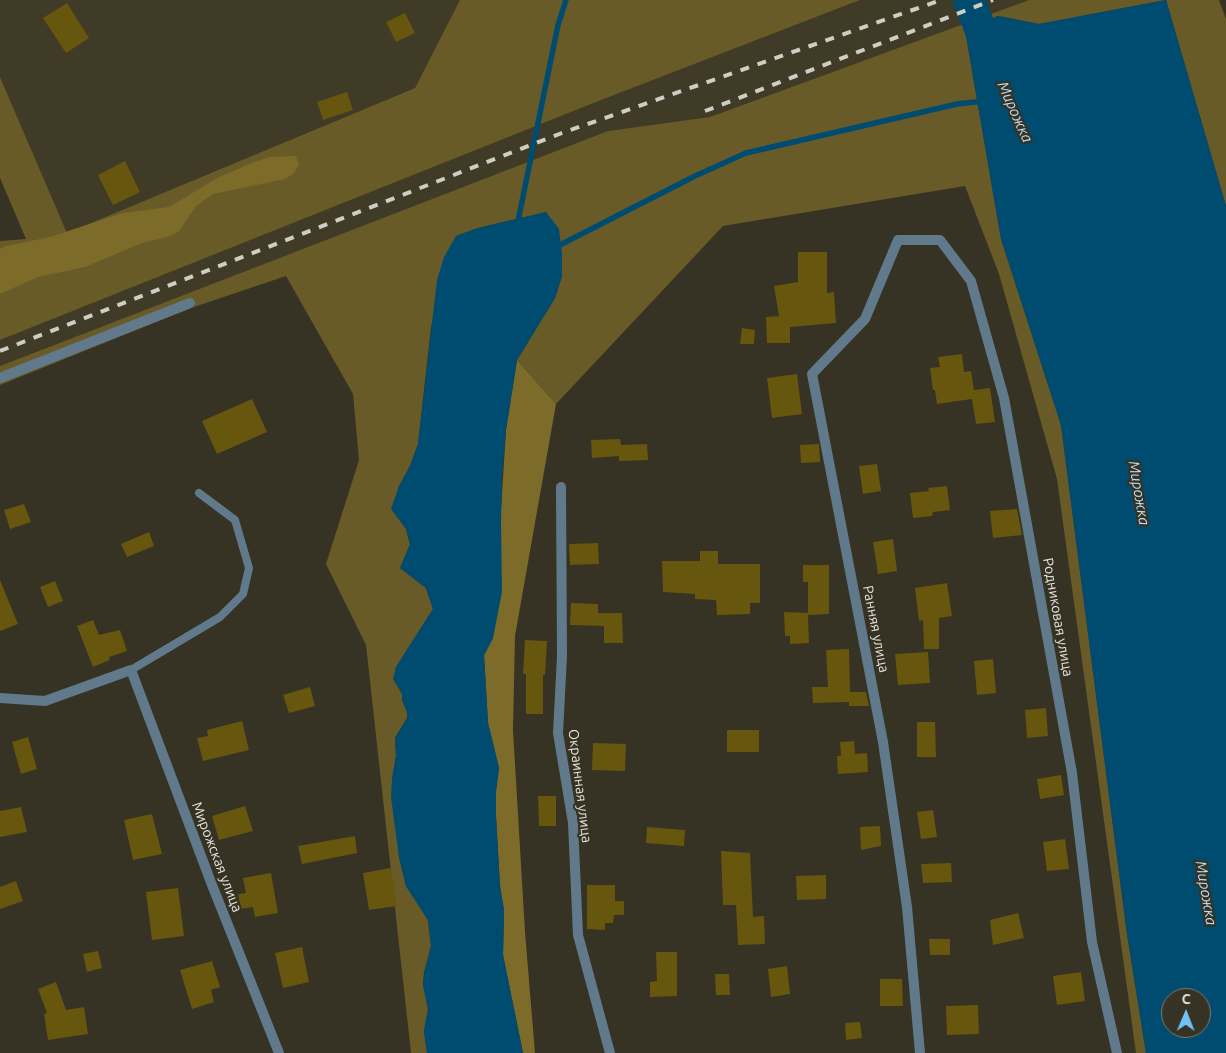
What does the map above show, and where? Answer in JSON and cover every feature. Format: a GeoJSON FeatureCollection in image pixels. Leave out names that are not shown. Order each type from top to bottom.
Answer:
{"type":"FeatureCollection","features":[{"type":"Feature","properties":{"kind":"street","name":"Ранняя улица"},"geometry":{"type":"LineString","coordinates":[[898,240],[865,319],[812,374],[884,742],[907,907],[920,1053]]}},
{"type":"Feature","properties":{"kind":"street","name":"Родниковая улица"},"geometry":{"type":"LineString","coordinates":[[898,240],[940,240],[971,281],[1004,398],[1072,773],[1092,942],[1117,1053]]}},
{"type":"Feature","properties":{"kind":"street"},"geometry":{"type":"LineString","coordinates":[[0,378],[190,303]]}},
{"type":"Feature","properties":{"kind":"street","name":"Окраинная улица"},"geometry":{"type":"LineString","coordinates":[[561,487],[562,656],[558,733],[573,823],[578,934],[610,1053]]}},
{"type":"Feature","properties":{"kind":"street"},"geometry":{"type":"LineString","coordinates":[[0,698],[45,701],[131,670]]}},
{"type":"Feature","properties":{"kind":"street","name":"Мирожская улица"},"geometry":{"type":"LineString","coordinates":[[131,670],[212,886],[279,1053]]}},
{"type":"Feature","properties":{"kind":"lane"},"geometry":{"type":"LineString","coordinates":[[131,670],[220,617],[243,594],[249,568],[234,520],[199,493]]}},
{"type":"Feature","properties":{"kind":"shaded area"},"geometry":{"type":"Polygon","coordinates":[[[0,0],[460,0],[415,88],[67,233],[0,77],[0,0]]]}},
{"type":"Feature","properties":{"kind":"shaded area"},"geometry":{"type":"Polygon","coordinates":[[[460,0],[860,0],[596,102],[0,340],[0,241],[26,239],[0,178],[0,77],[67,233],[415,88],[460,0]]]}},
{"type":"Feature","properties":{"kind":"shaded area"},"geometry":{"type":"Polygon","coordinates":[[[860,0],[1029,0],[710,117],[608,131],[0,366],[0,340],[596,102],[860,0]]]}},
{"type":"Feature","properties":{"kind":"shaded area"},"geometry":{"type":"Polygon","coordinates":[[[1029,0],[1166,0],[1039,24],[998,16],[965,30],[1001,239],[1061,425],[1127,934],[1146,1053],[1136,1053],[1057,479],[999,274],[965,186],[723,226],[556,404],[517,360],[555,298],[562,276],[546,212],[478,228],[456,236],[431,327],[418,444],[410,466],[399,486],[392,509],[406,529],[410,545],[400,568],[426,588],[433,609],[396,667],[394,679],[402,694],[402,700],[407,712],[407,718],[395,738],[396,756],[392,779],[399,857],[406,886],[428,920],[431,946],[423,985],[428,1009],[424,1031],[427,1053],[411,1053],[366,645],[326,564],[359,460],[353,394],[286,276],[191,308],[0,385],[0,366],[608,131],[710,117],[1029,0]]]}},
{"type":"Feature","properties":{"kind":"shaded area"},"geometry":{"type":"Polygon","coordinates":[[[1166,0],[1219,0],[1226,19],[1226,206],[1166,0]]]}},
{"type":"Feature","properties":{"kind":"shaded area"},"geometry":{"type":"Polygon","coordinates":[[[296,156],[299,165],[293,174],[285,179],[213,194],[196,206],[179,231],[171,236],[142,243],[85,267],[38,277],[0,294],[0,249],[6,246],[50,237],[123,213],[169,207],[219,177],[252,163],[269,157],[296,156]]]}},
{"type":"Feature","properties":{"kind":"shaded area"},"geometry":{"type":"Polygon","coordinates":[[[517,360],[556,404],[515,636],[513,730],[525,932],[535,1053],[523,1053],[503,955],[504,910],[500,886],[496,816],[496,791],[499,768],[488,723],[484,655],[493,638],[506,430],[517,360]]]}},
{"type":"Feature","properties":{"kind":"water"},"geometry":{"type":"Polygon","coordinates":[[[1166,0],[1226,206],[1226,1053],[1146,1053],[1127,934],[1061,425],[1001,239],[965,30],[998,16],[1039,24],[1166,0]]]}},
{"type":"Feature","properties":{"kind":"water"},"geometry":{"type":"Polygon","coordinates":[[[546,212],[559,229],[562,276],[555,298],[517,360],[506,430],[502,476],[502,592],[493,638],[484,655],[488,723],[499,768],[496,791],[496,816],[500,886],[504,910],[503,955],[523,1053],[427,1053],[424,1031],[428,1009],[423,985],[431,946],[428,920],[406,886],[399,857],[391,797],[396,756],[395,738],[407,718],[402,694],[393,679],[396,667],[433,609],[426,588],[400,568],[410,544],[406,529],[391,509],[418,444],[437,280],[444,257],[456,236],[478,228],[546,212]]]}},
{"type":"Feature","properties":{"kind":"building"},"geometry":{"type":"Polygon","coordinates":[[[67,3],[89,38],[66,53],[43,18],[67,3]]]}},
{"type":"Feature","properties":{"kind":"building"},"geometry":{"type":"Polygon","coordinates":[[[405,13],[415,33],[396,42],[386,22],[405,13]]]}},
{"type":"Feature","properties":{"kind":"building"},"geometry":{"type":"Polygon","coordinates":[[[347,92],[353,110],[323,120],[317,102],[347,92]]]}},
{"type":"Feature","properties":{"kind":"building"},"geometry":{"type":"Polygon","coordinates":[[[125,161],[140,192],[113,205],[98,175],[125,161]]]}},
{"type":"Feature","properties":{"kind":"building"},"geometry":{"type":"Polygon","coordinates":[[[798,252],[827,252],[827,293],[834,292],[836,323],[790,327],[790,343],[767,343],[766,317],[779,316],[774,286],[798,282],[798,252]]]}},
{"type":"Feature","properties":{"kind":"building"},"geometry":{"type":"Polygon","coordinates":[[[742,328],[755,330],[754,344],[740,344],[742,328]]]}},
{"type":"Feature","properties":{"kind":"building"},"geometry":{"type":"Polygon","coordinates":[[[962,354],[964,372],[971,371],[974,390],[990,388],[995,422],[976,424],[972,399],[937,404],[930,368],[940,367],[938,357],[962,354]]]}},
{"type":"Feature","properties":{"kind":"building"},"geometry":{"type":"Polygon","coordinates":[[[797,374],[802,414],[772,418],[767,378],[797,374]]]}},
{"type":"Feature","properties":{"kind":"building"},"geometry":{"type":"Polygon","coordinates":[[[252,399],[267,432],[217,454],[202,421],[252,399]]]}},
{"type":"Feature","properties":{"kind":"building"},"geometry":{"type":"Polygon","coordinates":[[[620,439],[621,445],[647,444],[648,460],[619,461],[619,456],[592,458],[591,440],[620,439]]]}},
{"type":"Feature","properties":{"kind":"building"},"geometry":{"type":"Polygon","coordinates":[[[819,444],[820,462],[801,463],[800,445],[819,444]]]}},
{"type":"Feature","properties":{"kind":"building"},"geometry":{"type":"Polygon","coordinates":[[[877,464],[881,491],[863,494],[859,466],[877,464]]]}},
{"type":"Feature","properties":{"kind":"building"},"geometry":{"type":"Polygon","coordinates":[[[947,486],[950,510],[933,512],[932,516],[913,518],[910,493],[929,491],[928,488],[947,486]]]}},
{"type":"Feature","properties":{"kind":"building"},"geometry":{"type":"Polygon","coordinates":[[[24,504],[31,522],[10,529],[4,510],[24,504]]]}},
{"type":"Feature","properties":{"kind":"building"},"geometry":{"type":"Polygon","coordinates":[[[1017,509],[1022,535],[993,538],[990,511],[1017,509]]]}},
{"type":"Feature","properties":{"kind":"building"},"geometry":{"type":"Polygon","coordinates":[[[149,532],[154,546],[127,557],[121,544],[149,532]]]}},
{"type":"Feature","properties":{"kind":"building"},"geometry":{"type":"Polygon","coordinates":[[[893,539],[897,571],[878,574],[873,542],[893,539]]]}},
{"type":"Feature","properties":{"kind":"building"},"geometry":{"type":"Polygon","coordinates":[[[598,543],[599,564],[570,565],[569,544],[598,543]]]}},
{"type":"Feature","properties":{"kind":"building"},"geometry":{"type":"Polygon","coordinates":[[[700,551],[718,551],[718,564],[760,564],[760,603],[750,603],[750,614],[717,615],[716,600],[695,599],[695,594],[663,592],[662,561],[700,561],[700,551]]]}},
{"type":"Feature","properties":{"kind":"building"},"geometry":{"type":"Polygon","coordinates":[[[803,565],[829,565],[829,614],[808,615],[809,643],[790,644],[790,636],[785,636],[784,612],[808,613],[808,582],[803,582],[803,565]]]}},
{"type":"Feature","properties":{"kind":"building"},"geometry":{"type":"Polygon","coordinates":[[[0,580],[18,624],[0,631],[0,580]]]}},
{"type":"Feature","properties":{"kind":"building"},"geometry":{"type":"Polygon","coordinates":[[[55,581],[63,601],[48,607],[40,587],[55,581]]]}},
{"type":"Feature","properties":{"kind":"building"},"geometry":{"type":"Polygon","coordinates":[[[947,583],[952,616],[939,618],[939,649],[924,649],[923,620],[919,621],[915,588],[947,583]]]}},
{"type":"Feature","properties":{"kind":"building"},"geometry":{"type":"Polygon","coordinates":[[[571,603],[598,604],[598,613],[622,613],[623,643],[604,643],[604,626],[570,625],[571,603]]]}},
{"type":"Feature","properties":{"kind":"building"},"geometry":{"type":"Polygon","coordinates":[[[93,620],[99,635],[120,630],[127,651],[109,657],[110,660],[93,667],[77,626],[93,620]]]}},
{"type":"Feature","properties":{"kind":"building"},"geometry":{"type":"Polygon","coordinates":[[[525,640],[547,641],[545,675],[543,675],[543,714],[526,714],[526,674],[523,674],[525,640]]]}},
{"type":"Feature","properties":{"kind":"building"},"geometry":{"type":"Polygon","coordinates":[[[849,649],[850,692],[866,692],[869,706],[849,706],[849,702],[813,703],[812,687],[828,687],[826,650],[849,649]]]}},
{"type":"Feature","properties":{"kind":"building"},"geometry":{"type":"Polygon","coordinates":[[[928,652],[930,683],[898,685],[895,654],[928,652]]]}},
{"type":"Feature","properties":{"kind":"building"},"geometry":{"type":"Polygon","coordinates":[[[993,659],[996,693],[977,695],[974,661],[993,659]]]}},
{"type":"Feature","properties":{"kind":"building"},"geometry":{"type":"Polygon","coordinates":[[[310,687],[315,706],[289,713],[283,695],[310,687]]]}},
{"type":"Feature","properties":{"kind":"building"},"geometry":{"type":"Polygon","coordinates":[[[1046,708],[1048,736],[1027,738],[1025,710],[1046,708]]]}},
{"type":"Feature","properties":{"kind":"building"},"geometry":{"type":"Polygon","coordinates":[[[242,721],[249,750],[203,761],[197,738],[208,736],[207,730],[242,721]]]}},
{"type":"Feature","properties":{"kind":"building"},"geometry":{"type":"Polygon","coordinates":[[[917,722],[935,722],[936,757],[917,757],[917,722]]]}},
{"type":"Feature","properties":{"kind":"building"},"geometry":{"type":"Polygon","coordinates":[[[727,730],[759,730],[759,752],[727,752],[727,730]]]}},
{"type":"Feature","properties":{"kind":"building"},"geometry":{"type":"Polygon","coordinates":[[[28,737],[37,769],[21,774],[12,742],[28,737]]]}},
{"type":"Feature","properties":{"kind":"building"},"geometry":{"type":"Polygon","coordinates":[[[854,741],[855,754],[867,753],[868,772],[838,774],[837,756],[841,756],[840,742],[854,741]]]}},
{"type":"Feature","properties":{"kind":"building"},"geometry":{"type":"Polygon","coordinates":[[[593,743],[626,744],[625,771],[592,770],[593,743]]]}},
{"type":"Feature","properties":{"kind":"building"},"geometry":{"type":"Polygon","coordinates":[[[1061,775],[1064,795],[1040,799],[1037,779],[1061,775]]]}},
{"type":"Feature","properties":{"kind":"building"},"geometry":{"type":"Polygon","coordinates":[[[538,796],[556,796],[556,826],[539,826],[538,796]]]}},
{"type":"Feature","properties":{"kind":"building"},"geometry":{"type":"Polygon","coordinates":[[[245,806],[253,831],[219,840],[212,816],[245,806]]]}},
{"type":"Feature","properties":{"kind":"building"},"geometry":{"type":"Polygon","coordinates":[[[21,807],[27,832],[0,837],[0,811],[21,807]]]}},
{"type":"Feature","properties":{"kind":"building"},"geometry":{"type":"Polygon","coordinates":[[[933,810],[937,837],[921,839],[917,812],[933,810]]]}},
{"type":"Feature","properties":{"kind":"building"},"geometry":{"type":"Polygon","coordinates":[[[152,814],[162,854],[133,860],[124,820],[152,814]]]}},
{"type":"Feature","properties":{"kind":"building"},"geometry":{"type":"Polygon","coordinates":[[[880,826],[881,846],[861,850],[860,827],[880,826]]]}},
{"type":"Feature","properties":{"kind":"building"},"geometry":{"type":"Polygon","coordinates":[[[647,827],[685,830],[684,846],[646,843],[647,827]]]}},
{"type":"Feature","properties":{"kind":"building"},"geometry":{"type":"Polygon","coordinates":[[[355,836],[357,853],[302,864],[298,846],[355,836]]]}},
{"type":"Feature","properties":{"kind":"building"},"geometry":{"type":"Polygon","coordinates":[[[1065,839],[1069,869],[1047,871],[1043,842],[1065,839]]]}},
{"type":"Feature","properties":{"kind":"building"},"geometry":{"type":"Polygon","coordinates":[[[721,851],[750,853],[753,917],[764,916],[765,944],[738,945],[736,905],[723,905],[721,851]]]}},
{"type":"Feature","properties":{"kind":"building"},"geometry":{"type":"Polygon","coordinates":[[[951,863],[952,882],[923,883],[921,864],[951,863]]]}},
{"type":"Feature","properties":{"kind":"building"},"geometry":{"type":"Polygon","coordinates":[[[391,868],[397,906],[369,910],[363,873],[391,868]]]}},
{"type":"Feature","properties":{"kind":"building"},"geometry":{"type":"Polygon","coordinates":[[[271,873],[278,913],[255,917],[253,907],[241,909],[238,894],[246,893],[243,878],[271,873]]]}},
{"type":"Feature","properties":{"kind":"building"},"geometry":{"type":"Polygon","coordinates":[[[826,875],[826,899],[797,900],[796,876],[826,875]]]}},
{"type":"Feature","properties":{"kind":"building"},"geometry":{"type":"Polygon","coordinates":[[[16,881],[23,901],[0,909],[0,887],[16,881]]]}},
{"type":"Feature","properties":{"kind":"building"},"geometry":{"type":"Polygon","coordinates":[[[587,885],[615,885],[615,901],[624,901],[624,915],[614,915],[613,923],[605,923],[605,930],[587,929],[587,885]]]}},
{"type":"Feature","properties":{"kind":"building"},"geometry":{"type":"Polygon","coordinates":[[[178,888],[184,936],[152,940],[146,892],[178,888]]]}},
{"type":"Feature","properties":{"kind":"building"},"geometry":{"type":"Polygon","coordinates":[[[1018,913],[1024,938],[993,945],[990,920],[1018,913]]]}},
{"type":"Feature","properties":{"kind":"building"},"geometry":{"type":"Polygon","coordinates":[[[929,939],[950,939],[950,955],[930,955],[929,939]]]}},
{"type":"Feature","properties":{"kind":"building"},"geometry":{"type":"Polygon","coordinates":[[[302,947],[309,982],[283,988],[275,953],[302,947]]]}},
{"type":"Feature","properties":{"kind":"building"},"geometry":{"type":"Polygon","coordinates":[[[98,951],[102,968],[87,972],[83,954],[98,951]]]}},
{"type":"Feature","properties":{"kind":"building"},"geometry":{"type":"Polygon","coordinates":[[[656,952],[677,952],[677,996],[650,997],[650,982],[657,981],[656,952]]]}},
{"type":"Feature","properties":{"kind":"building"},"geometry":{"type":"Polygon","coordinates":[[[212,961],[220,987],[211,990],[214,1002],[192,1009],[180,970],[212,961]]]}},
{"type":"Feature","properties":{"kind":"building"},"geometry":{"type":"Polygon","coordinates":[[[787,966],[790,994],[771,997],[768,969],[787,966]]]}},
{"type":"Feature","properties":{"kind":"building"},"geometry":{"type":"Polygon","coordinates":[[[1081,972],[1085,1001],[1057,1005],[1053,976],[1081,972]]]}},
{"type":"Feature","properties":{"kind":"building"},"geometry":{"type":"Polygon","coordinates":[[[715,974],[729,974],[730,995],[716,995],[715,974]]]}},
{"type":"Feature","properties":{"kind":"building"},"geometry":{"type":"Polygon","coordinates":[[[880,979],[902,979],[903,1006],[880,1006],[880,979]]]}},
{"type":"Feature","properties":{"kind":"building"},"geometry":{"type":"Polygon","coordinates":[[[56,982],[66,1010],[84,1007],[88,1034],[48,1040],[44,1014],[47,1013],[38,989],[56,982]]]}},
{"type":"Feature","properties":{"kind":"building"},"geometry":{"type":"Polygon","coordinates":[[[978,1005],[979,1034],[947,1035],[946,1006],[978,1005]]]}},
{"type":"Feature","properties":{"kind":"building"},"geometry":{"type":"Polygon","coordinates":[[[860,1022],[862,1038],[846,1040],[845,1023],[860,1022]]]}},
{"type":"Feature","properties":{"kind":"waterway"},"geometry":{"type":"LineString","coordinates":[[517,226],[558,25],[566,0]]}},
{"type":"Feature","properties":{"kind":"waterway","name":"Мирожка"},"geometry":{"type":"LineString","coordinates":[[969,0],[995,67]]}},
{"type":"Feature","properties":{"kind":"waterway"},"geometry":{"type":"LineString","coordinates":[[556,247],[695,176],[746,153],[957,104],[984,101]]}},
{"type":"Feature","properties":{"kind":"railway"},"geometry":{"type":"LineString","coordinates":[[0,351],[562,133],[941,0]]}},
{"type":"Feature","properties":{"kind":"railway"},"geometry":{"type":"LineString","coordinates":[[705,111],[993,0]]}}]}
